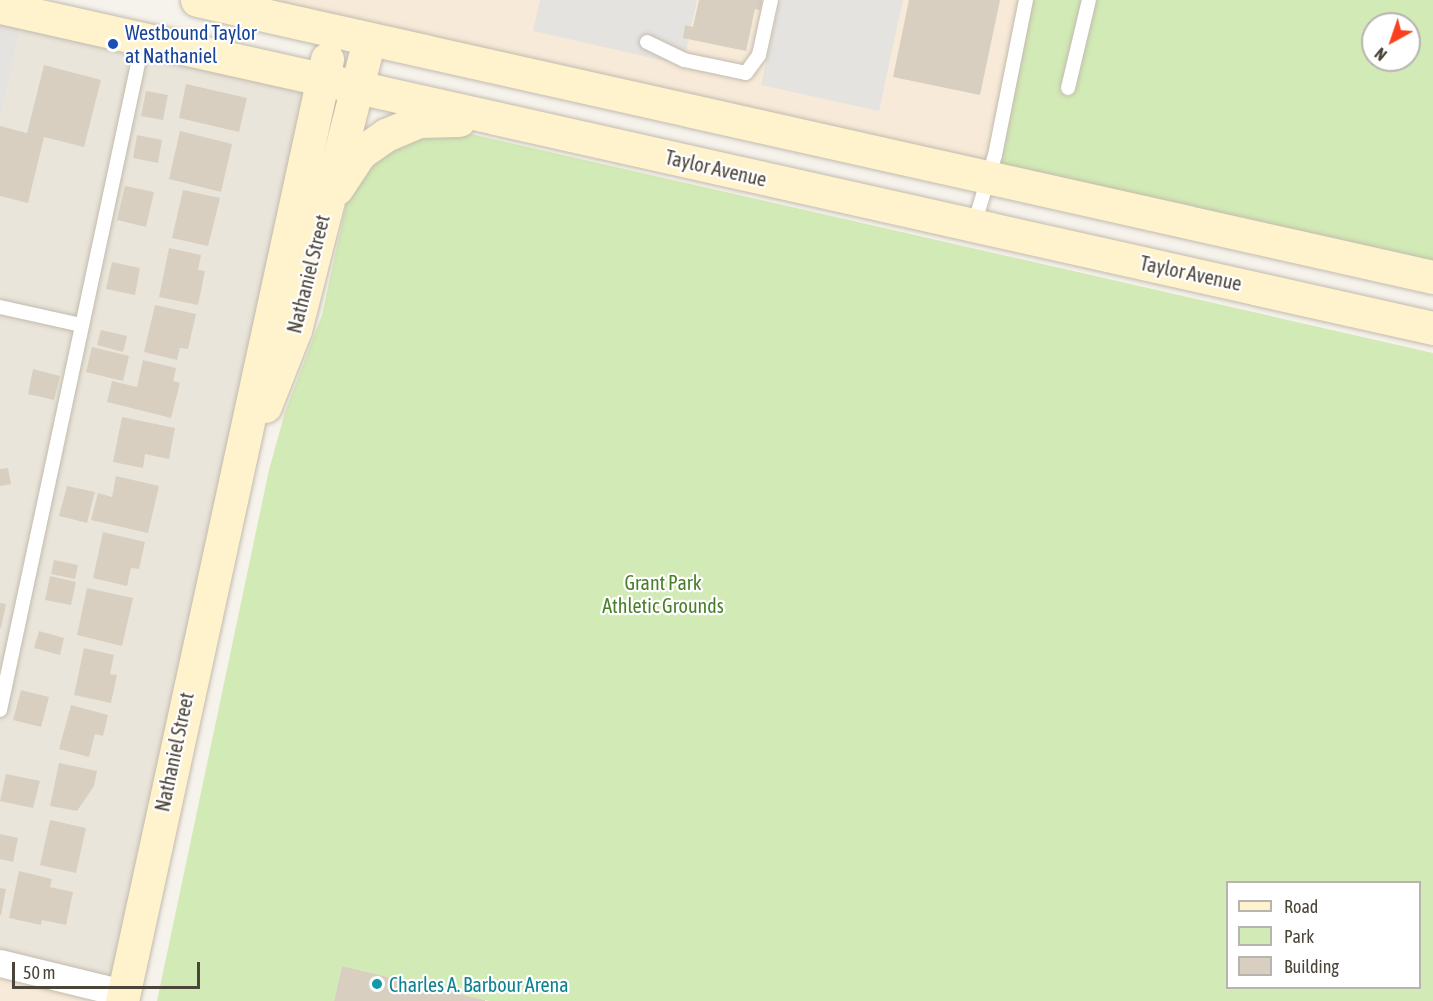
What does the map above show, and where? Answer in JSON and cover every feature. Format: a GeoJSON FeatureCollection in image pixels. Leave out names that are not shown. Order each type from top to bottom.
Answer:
{"type":"FeatureCollection","features":[{"type":"Feature","properties":{"kind":"main road"},"geometry":{"type":"LineString","coordinates":[[197,0],[335,33],[1433,277]]}},
{"type":"Feature","properties":{"kind":"main road","name":"Taylor Avenue"},"geometry":{"type":"LineString","coordinates":[[0,7],[1433,328]]}},
{"type":"Feature","properties":{"kind":"main road","name":"Nathaniel Street"},"geometry":{"type":"LineString","coordinates":[[122,997],[227,503],[321,78],[335,33]]}},
{"type":"Feature","properties":{"kind":"main road","name":"Nathaniel Street"},"geometry":{"type":"LineString","coordinates":[[227,503],[295,330],[354,86],[369,40]]}},
{"type":"Feature","properties":{"kind":"main road"},"geometry":{"type":"LineString","coordinates":[[325,207],[360,153],[386,135],[419,121],[498,119]]}},
{"type":"Feature","properties":{"kind":"street"},"geometry":{"type":"LineString","coordinates":[[0,963],[122,997]]}},
{"type":"Feature","properties":{"kind":"lane"},"geometry":{"type":"LineString","coordinates":[[647,42],[684,60],[746,73],[759,55],[771,0]]}},
{"type":"Feature","properties":{"kind":"lane"},"geometry":{"type":"LineString","coordinates":[[974,225],[986,177],[995,155],[1026,0]]}},
{"type":"Feature","properties":{"kind":"lane"},"geometry":{"type":"LineString","coordinates":[[1068,88],[1089,0]]}},
{"type":"Feature","properties":{"kind":"lane"},"geometry":{"type":"LineString","coordinates":[[0,711],[142,40]]}},
{"type":"Feature","properties":{"kind":"lane"},"geometry":{"type":"LineString","coordinates":[[0,307],[81,325]]}},
{"type":"Feature","properties":{"kind":"shaded area"},"geometry":{"type":"Polygon","coordinates":[[[197,0],[1028,0],[986,177],[197,0]]]}},
{"type":"Feature","properties":{"kind":"shaded area"},"geometry":{"type":"Polygon","coordinates":[[[540,0],[697,0],[683,65],[533,31],[540,0]]]}},
{"type":"Feature","properties":{"kind":"shaded area"},"geometry":{"type":"Polygon","coordinates":[[[780,0],[903,0],[879,111],[761,85],[780,0]]]}},
{"type":"Feature","properties":{"kind":"shaded area"},"geometry":{"type":"Polygon","coordinates":[[[0,7],[321,79],[123,993],[0,963],[0,7]]]}},
{"type":"Feature","properties":{"kind":"shaded area"},"geometry":{"type":"Polygon","coordinates":[[[0,26],[19,30],[1,115],[0,115],[0,26]]]}},
{"type":"Feature","properties":{"kind":"shaded area"},"geometry":{"type":"Polygon","coordinates":[[[0,963],[122,1001],[0,1001],[0,963]]]}},
{"type":"Feature","properties":{"kind":"green space"},"geometry":{"type":"Polygon","coordinates":[[[1027,0],[1433,0],[1433,270],[986,177],[1027,0]]]}},
{"type":"Feature","properties":{"kind":"green space","name":"Grant Park Athletic Grounds"},"geometry":{"type":"Polygon","coordinates":[[[462,132],[1433,353],[1433,1001],[489,1001],[342,966],[334,1001],[157,1001],[269,470],[285,412],[322,315],[349,191],[393,144],[462,132]]]}},
{"type":"Feature","properties":{"kind":"building"},"geometry":{"type":"Polygon","coordinates":[[[699,0],[762,0],[760,10],[755,9],[746,51],[683,38],[685,25],[693,27],[699,0]]]}},
{"type":"Feature","properties":{"kind":"building"},"geometry":{"type":"Polygon","coordinates":[[[909,0],[1000,0],[980,95],[893,77],[909,0]]]}},
{"type":"Feature","properties":{"kind":"building"},"geometry":{"type":"Polygon","coordinates":[[[44,65],[101,80],[84,147],[44,137],[28,203],[0,196],[0,126],[27,133],[44,65]]]}},
{"type":"Feature","properties":{"kind":"building"},"geometry":{"type":"Polygon","coordinates":[[[186,84],[247,98],[239,132],[179,118],[186,84]]]}},
{"type":"Feature","properties":{"kind":"building"},"geometry":{"type":"Polygon","coordinates":[[[146,91],[168,95],[163,120],[141,116],[146,91]]]}},
{"type":"Feature","properties":{"kind":"building"},"geometry":{"type":"Polygon","coordinates":[[[180,131],[232,144],[221,192],[169,179],[180,131]]]}},
{"type":"Feature","properties":{"kind":"building"},"geometry":{"type":"Polygon","coordinates":[[[137,135],[162,140],[158,163],[133,158],[137,135]]]}},
{"type":"Feature","properties":{"kind":"building"},"geometry":{"type":"Polygon","coordinates":[[[125,186],[154,192],[146,227],[117,220],[125,186]]]}},
{"type":"Feature","properties":{"kind":"building"},"geometry":{"type":"Polygon","coordinates":[[[183,190],[220,198],[208,246],[172,238],[183,190]]]}},
{"type":"Feature","properties":{"kind":"building"},"geometry":{"type":"Polygon","coordinates":[[[169,248],[201,255],[198,270],[205,271],[198,305],[159,297],[169,248]]]}},
{"type":"Feature","properties":{"kind":"building"},"geometry":{"type":"Polygon","coordinates":[[[112,262],[140,268],[135,295],[106,289],[112,262]]]}},
{"type":"Feature","properties":{"kind":"building"},"geometry":{"type":"Polygon","coordinates":[[[155,305],[196,314],[188,349],[180,348],[177,360],[144,352],[155,305]]]}},
{"type":"Feature","properties":{"kind":"building"},"geometry":{"type":"Polygon","coordinates":[[[101,330],[127,336],[123,352],[97,345],[101,330]]]}},
{"type":"Feature","properties":{"kind":"building"},"geometry":{"type":"Polygon","coordinates":[[[92,347],[129,356],[123,381],[86,372],[92,347]]]}},
{"type":"Feature","properties":{"kind":"building"},"geometry":{"type":"Polygon","coordinates":[[[143,360],[176,368],[173,381],[180,383],[171,418],[107,402],[112,381],[137,387],[143,360]]]}},
{"type":"Feature","properties":{"kind":"building"},"geometry":{"type":"Polygon","coordinates":[[[33,369],[60,376],[54,400],[28,394],[33,369]]]}},
{"type":"Feature","properties":{"kind":"building"},"geometry":{"type":"Polygon","coordinates":[[[122,417],[175,428],[169,459],[145,454],[143,468],[113,462],[122,417]]]}},
{"type":"Feature","properties":{"kind":"building"},"geometry":{"type":"Polygon","coordinates":[[[8,468],[11,484],[0,486],[0,469],[8,468]]]}},
{"type":"Feature","properties":{"kind":"building"},"geometry":{"type":"Polygon","coordinates":[[[116,476],[159,486],[148,533],[91,520],[98,493],[112,497],[116,476]]]}},
{"type":"Feature","properties":{"kind":"building"},"geometry":{"type":"Polygon","coordinates":[[[67,486],[95,492],[87,523],[59,516],[67,486]]]}},
{"type":"Feature","properties":{"kind":"building"},"geometry":{"type":"Polygon","coordinates":[[[103,532],[145,542],[139,569],[131,568],[127,586],[93,578],[103,532]]]}},
{"type":"Feature","properties":{"kind":"building"},"geometry":{"type":"Polygon","coordinates":[[[54,560],[78,565],[75,579],[51,574],[54,560]]]}},
{"type":"Feature","properties":{"kind":"building"},"geometry":{"type":"Polygon","coordinates":[[[50,576],[76,582],[71,605],[45,600],[50,576]]]}},
{"type":"Feature","properties":{"kind":"building"},"geometry":{"type":"Polygon","coordinates":[[[87,588],[133,598],[122,646],[77,635],[87,588]]]}},
{"type":"Feature","properties":{"kind":"building"},"geometry":{"type":"Polygon","coordinates":[[[0,603],[6,604],[1,628],[0,628],[0,603]]]}},
{"type":"Feature","properties":{"kind":"building"},"geometry":{"type":"Polygon","coordinates":[[[39,631],[64,638],[60,655],[34,648],[39,631]]]}},
{"type":"Feature","properties":{"kind":"building"},"geometry":{"type":"Polygon","coordinates":[[[84,648],[114,655],[110,674],[117,675],[111,703],[74,695],[84,648]]]}},
{"type":"Feature","properties":{"kind":"building"},"geometry":{"type":"Polygon","coordinates":[[[21,690],[49,697],[41,727],[13,720],[21,690]]]}},
{"type":"Feature","properties":{"kind":"building"},"geometry":{"type":"Polygon","coordinates":[[[71,705],[108,715],[103,736],[95,734],[89,757],[59,749],[71,705]]]}},
{"type":"Feature","properties":{"kind":"building"},"geometry":{"type":"Polygon","coordinates":[[[59,763],[97,771],[94,786],[77,811],[50,806],[59,763]]]}},
{"type":"Feature","properties":{"kind":"building"},"geometry":{"type":"Polygon","coordinates":[[[6,774],[40,781],[33,808],[0,801],[6,774]]]}},
{"type":"Feature","properties":{"kind":"building"},"geometry":{"type":"Polygon","coordinates":[[[50,820],[86,828],[76,873],[40,865],[50,820]]]}},
{"type":"Feature","properties":{"kind":"building"},"geometry":{"type":"Polygon","coordinates":[[[0,834],[18,838],[13,862],[0,859],[0,834]]]}},
{"type":"Feature","properties":{"kind":"building"},"geometry":{"type":"Polygon","coordinates":[[[19,871],[52,879],[50,887],[73,892],[66,925],[42,920],[41,925],[9,918],[19,871]]]}},
{"type":"Feature","properties":{"kind":"building"},"geometry":{"type":"Polygon","coordinates":[[[0,888],[6,889],[1,915],[0,915],[0,888]]]}},
{"type":"Feature","properties":{"kind":"building","name":"Charles A. Barbour Arena"},"geometry":{"type":"Polygon","coordinates":[[[342,966],[485,1000],[485,1001],[334,1001],[342,966]]]}},
{"type":"Feature","properties":{"kind":"place","name":"Westbound Taylor at Nathaniel"},"geometry":{"type":"Point","coordinates":[113,44]}},
{"type":"Feature","properties":{"kind":"place","name":"Charles A. Barbour Arena"},"geometry":{"type":"Point","coordinates":[377,984]}}]}
